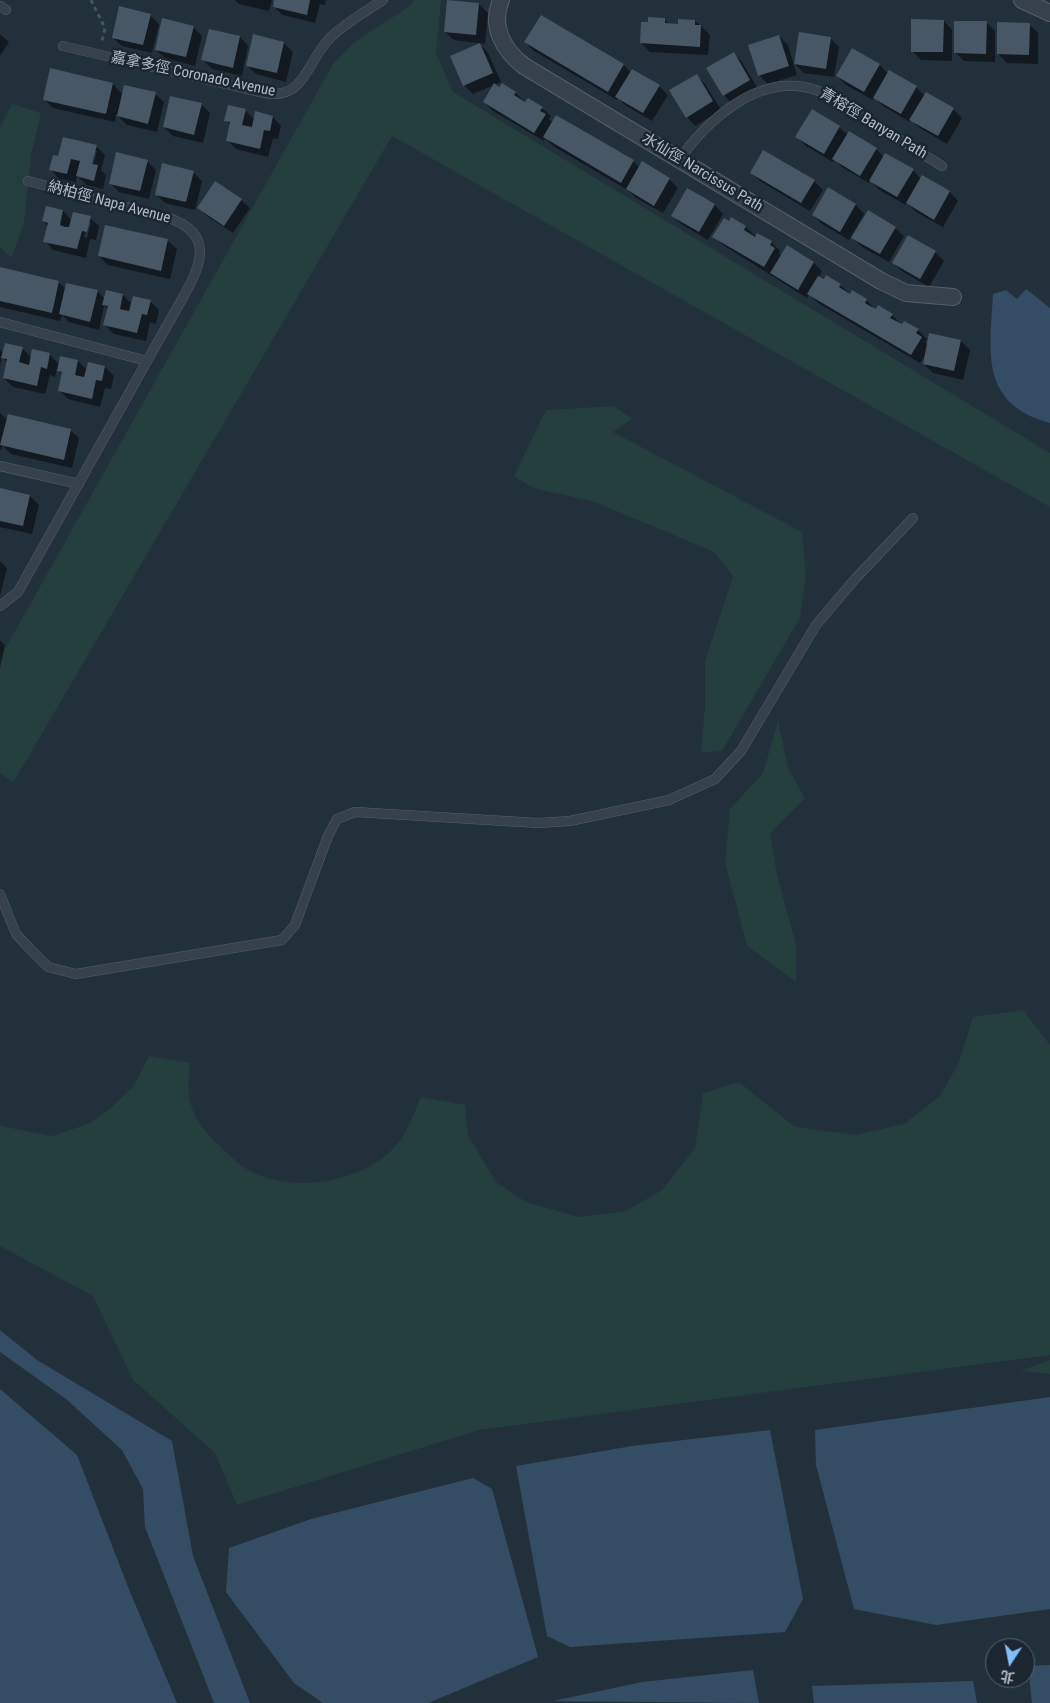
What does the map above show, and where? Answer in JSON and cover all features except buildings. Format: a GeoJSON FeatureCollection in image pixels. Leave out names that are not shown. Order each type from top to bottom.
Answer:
{"type":"FeatureCollection","features":[{"type":"Feature","properties":{"kind":"street","name":"水仙徑 Narcissus Path"},"geometry":{"type":"LineString","coordinates":[[501,0],[497,16],[497,28],[503,44],[514,59],[887,285],[913,294],[953,297]]}},
{"type":"Feature","properties":{"kind":"street"},"geometry":{"type":"LineString","coordinates":[[1022,0],[1050,13]]}},
{"type":"Feature","properties":{"kind":"lane","name":"嘉拿多徑 Coronado Avenue"},"geometry":{"type":"LineString","coordinates":[[63,46],[264,93],[281,94],[290,91],[303,80],[320,50],[331,36],[377,2]]}},
{"type":"Feature","properties":{"kind":"lane","name":"青榕徑 Banyan Path"},"geometry":{"type":"LineString","coordinates":[[679,160],[691,143],[720,114],[756,94],[771,88],[788,85],[820,91],[942,166]]}},
{"type":"Feature","properties":{"kind":"lane","name":"納柏徑 Napa Avenue"},"geometry":{"type":"LineString","coordinates":[[0,606],[18,592],[199,267],[199,246],[195,236],[179,221],[28,181]]}},
{"type":"Feature","properties":{"kind":"lane"},"geometry":{"type":"LineString","coordinates":[[0,322],[147,361]]}},
{"type":"Feature","properties":{"kind":"lane"},"geometry":{"type":"LineString","coordinates":[[0,466],[78,484]]}},
{"type":"Feature","properties":{"kind":"lane"},"geometry":{"type":"LineString","coordinates":[[0,894],[16,934],[48,967],[76,974],[282,940],[295,925],[328,836],[337,819],[355,812],[538,823],[570,821],[669,800],[715,779],[741,751],[816,625],[855,579],[913,518]]}},
{"type":"Feature","properties":{"kind":"lane"},"geometry":{"type":"LineString","coordinates":[[0,915],[11,922]]}},
{"type":"Feature","properties":{"kind":"path"},"geometry":{"type":"LineString","coordinates":[[90,0],[105,28],[101,44]]}},
{"type":"Feature","properties":{"kind":"green space"},"geometry":{"type":"Polygon","coordinates":[[[414,0],[441,0],[436,53],[453,92],[1050,453],[1050,507],[392,136],[13,783],[0,773],[0,658],[333,64],[353,43],[410,6],[414,0]]]}},
{"type":"Feature","properties":{"kind":"green space"},"geometry":{"type":"Polygon","coordinates":[[[12,104],[41,113],[31,155],[24,223],[12,258],[0,247],[0,128],[12,104]]]}},
{"type":"Feature","properties":{"kind":"green space"},"geometry":{"type":"Polygon","coordinates":[[[614,406],[632,419],[613,432],[802,532],[806,577],[800,618],[722,751],[701,753],[705,706],[705,661],[733,576],[714,552],[595,502],[533,488],[514,476],[546,410],[614,406]]]}},
{"type":"Feature","properties":{"kind":"green space"},"geometry":{"type":"Polygon","coordinates":[[[778,721],[788,768],[805,798],[770,834],[777,876],[796,944],[796,982],[747,946],[725,862],[730,809],[763,773],[778,721]]]}},
{"type":"Feature","properties":{"kind":"green space"},"geometry":{"type":"Polygon","coordinates":[[[1023,1010],[1050,1045],[1050,1355],[479,1430],[237,1505],[215,1453],[133,1380],[93,1296],[0,1246],[0,1126],[53,1136],[90,1123],[111,1108],[133,1087],[149,1056],[190,1063],[189,1095],[193,1111],[202,1127],[233,1158],[248,1170],[259,1175],[295,1183],[314,1182],[334,1180],[370,1166],[386,1155],[403,1137],[421,1097],[465,1105],[468,1135],[496,1182],[526,1202],[579,1217],[626,1211],[662,1190],[695,1148],[703,1093],[739,1082],[795,1127],[856,1135],[904,1124],[940,1096],[959,1062],[973,1017],[1023,1010]]]}},
{"type":"Feature","properties":{"kind":"green space"},"geometry":{"type":"Polygon","coordinates":[[[1050,1360],[1050,1374],[1020,1371],[1050,1360]]]}},
{"type":"Feature","properties":{"kind":"water"},"geometry":{"type":"Polygon","coordinates":[[[1026,289],[1050,308],[1050,423],[1027,414],[1011,403],[1000,389],[994,373],[991,355],[993,294],[1006,290],[1017,299],[1026,289]]]}},
{"type":"Feature","properties":{"kind":"water"},"geometry":{"type":"Polygon","coordinates":[[[0,1330],[37,1360],[172,1441],[193,1556],[250,1703],[214,1703],[145,1527],[143,1489],[122,1450],[66,1399],[0,1352],[0,1330]]]}},
{"type":"Feature","properties":{"kind":"water"},"geometry":{"type":"Polygon","coordinates":[[[0,1389],[77,1455],[130,1592],[177,1703],[0,1703],[0,1389]]]}},
{"type":"Feature","properties":{"kind":"water"},"geometry":{"type":"Polygon","coordinates":[[[1050,1397],[1050,1609],[936,1625],[854,1609],[816,1465],[815,1430],[1050,1397]]]}},
{"type":"Feature","properties":{"kind":"water"},"geometry":{"type":"Polygon","coordinates":[[[770,1430],[803,1599],[785,1632],[570,1647],[547,1636],[516,1466],[632,1446],[770,1430]]]}},
{"type":"Feature","properties":{"kind":"water"},"geometry":{"type":"Polygon","coordinates":[[[473,1478],[492,1489],[538,1657],[428,1703],[323,1703],[294,1683],[226,1592],[229,1548],[311,1519],[473,1478]]]}},
{"type":"Feature","properties":{"kind":"water"},"geometry":{"type":"Polygon","coordinates":[[[1050,1665],[1050,1703],[1032,1703],[1030,1688],[1035,1688],[1035,1666],[1050,1665]]]}},
{"type":"Feature","properties":{"kind":"water"},"geometry":{"type":"Polygon","coordinates":[[[753,1670],[759,1703],[553,1701],[642,1682],[753,1670]]]}},
{"type":"Feature","properties":{"kind":"water"},"geometry":{"type":"Polygon","coordinates":[[[973,1681],[977,1703],[814,1703],[812,1686],[973,1681]]]}}]}
